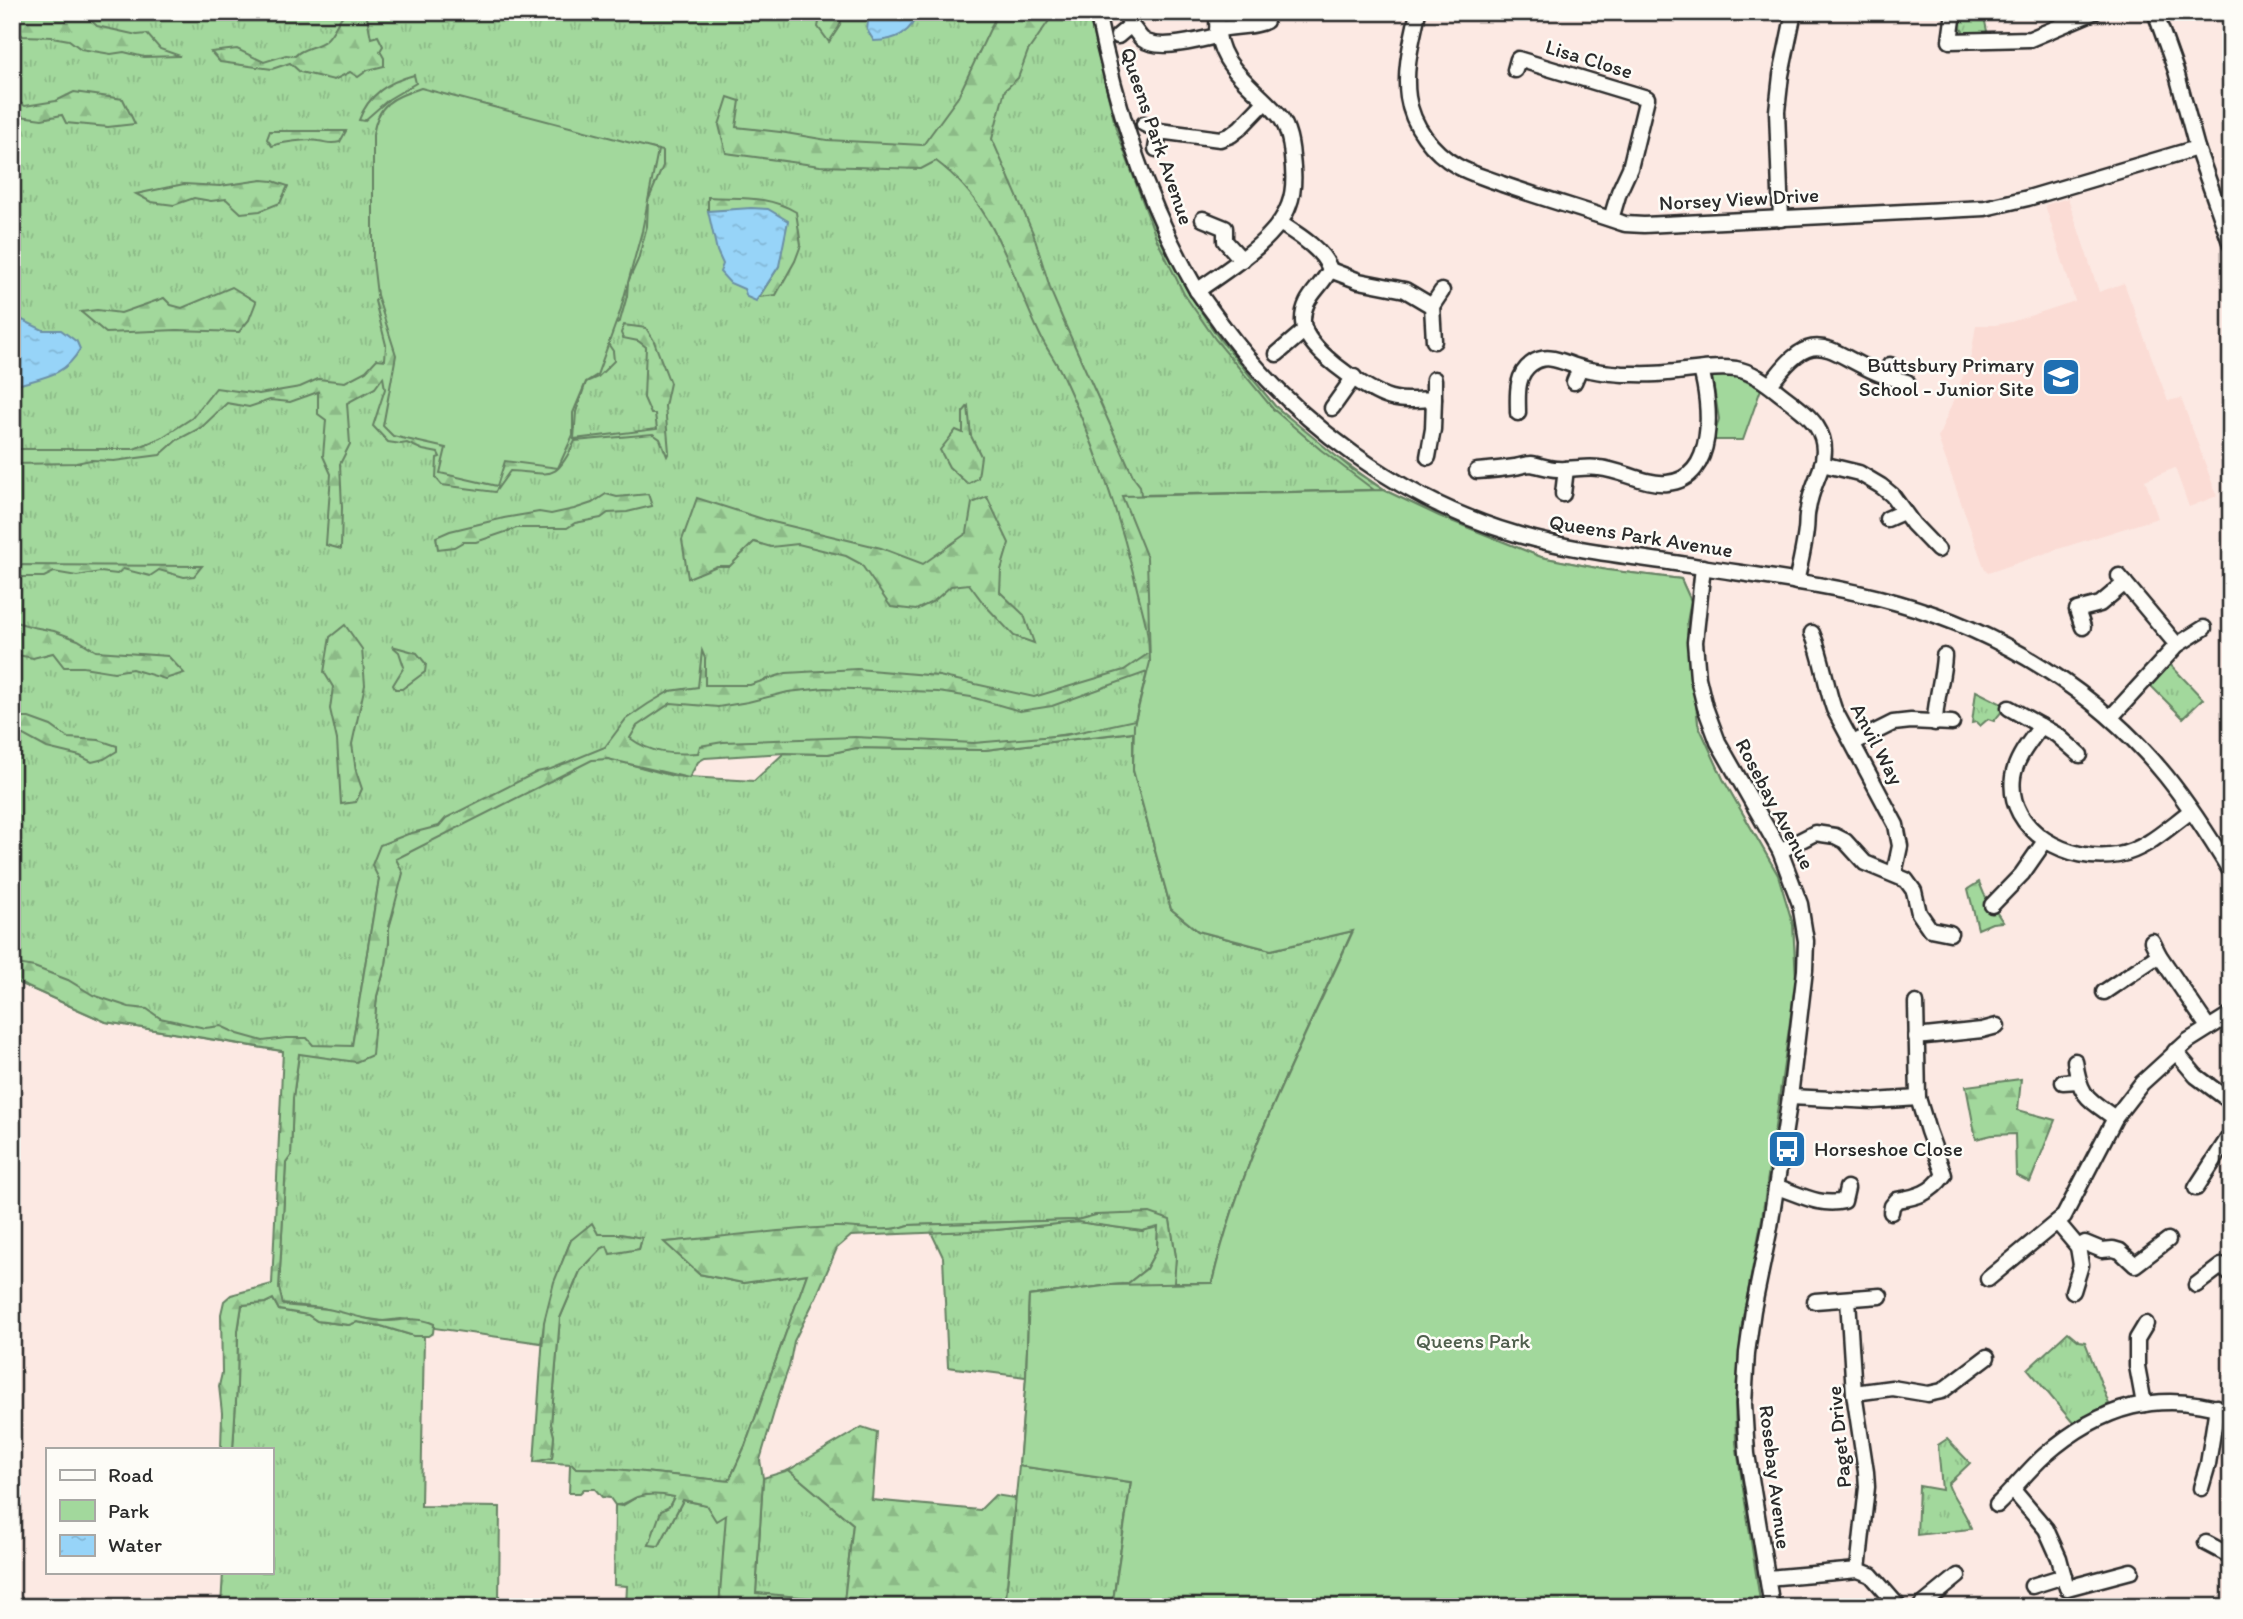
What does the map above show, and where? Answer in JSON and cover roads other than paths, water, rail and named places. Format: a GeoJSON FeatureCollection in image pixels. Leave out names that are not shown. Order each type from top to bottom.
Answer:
{"type":"FeatureCollection","features":[{"type":"Feature","properties":{"kind":"street","name":"Queens Park Avenue"},"geometry":{"type":"LineString","coordinates":[[1097,12],[1117,92],[1140,165],[1167,234],[1197,291],[1264,377],[1336,441],[1406,487],[1460,513],[1516,534],[1587,552],[1840,589],[1929,612],[1975,631],[2051,672],[2110,717],[2163,773],[2231,872]]}},
{"type":"Feature","properties":{"kind":"street"},"geometry":{"type":"LineString","coordinates":[[1197,291],[1233,268],[1280,223],[1289,206],[1293,190],[1291,144],[1286,127],[1279,115],[1230,66],[1221,51],[1217,33],[1218,12]]}},
{"type":"Feature","properties":{"kind":"street","name":"Norsey View Drive"},"geometry":{"type":"LineString","coordinates":[[1418,12],[1406,68],[1408,99],[1415,120],[1426,139],[1441,155],[1457,166],[1511,187],[1625,224],[1985,208],[2197,148]]}},
{"type":"Feature","properties":{"kind":"street"},"geometry":{"type":"LineString","coordinates":[[1781,219],[1777,111],[1781,75],[1794,12]]}},
{"type":"Feature","properties":{"kind":"street"},"geometry":{"type":"LineString","coordinates":[[1954,12],[1949,48],[2031,39],[2094,12]]}},
{"type":"Feature","properties":{"kind":"street"},"geometry":{"type":"LineString","coordinates":[[2155,12],[2176,71],[2197,148],[2231,244]]}},
{"type":"Feature","properties":{"kind":"street"},"geometry":{"type":"LineString","coordinates":[[1118,36],[1128,19],[1142,38],[1151,44],[1175,44],[1217,33],[1235,25],[1258,25],[1266,21]]}},
{"type":"Feature","properties":{"kind":"street","name":"Lisa Close"},"geometry":{"type":"LineString","coordinates":[[1518,59],[1647,98],[1630,169],[1619,192],[1611,219]]}},
{"type":"Feature","properties":{"kind":"street"},"geometry":{"type":"LineString","coordinates":[[1144,124],[1159,131],[1220,139],[1240,128],[1265,102]]}},
{"type":"Feature","properties":{"kind":"street"},"geometry":{"type":"LineString","coordinates":[[1156,149],[1159,131]]}},
{"type":"Feature","properties":{"kind":"street"},"geometry":{"type":"LineString","coordinates":[[1203,219],[1225,228],[1225,241],[1242,260]]}},
{"type":"Feature","properties":{"kind":"street"},"geometry":{"type":"LineString","coordinates":[[1280,223],[1324,258],[1329,270],[1359,281],[1405,290],[1432,306]]}},
{"type":"Feature","properties":{"kind":"street"},"geometry":{"type":"LineString","coordinates":[[1329,270],[1307,300],[1304,312],[1305,330],[1313,345],[1354,377],[1386,396],[1398,399],[1434,399]]}},
{"type":"Feature","properties":{"kind":"street"},"geometry":{"type":"LineString","coordinates":[[1434,341],[1432,306],[1442,291]]}},
{"type":"Feature","properties":{"kind":"street"},"geometry":{"type":"LineString","coordinates":[[1277,354],[1305,330]]}},
{"type":"Feature","properties":{"kind":"street"},"geometry":{"type":"LineString","coordinates":[[1770,385],[1790,358],[1815,347],[1840,352],[1865,369],[1887,370],[1907,382]]}},
{"type":"Feature","properties":{"kind":"street"},"geometry":{"type":"LineString","coordinates":[[1518,413],[1520,380],[1531,364],[1540,359],[1559,359],[1577,375],[1735,369],[1751,374],[1770,385],[1815,422],[1823,445],[1822,464],[1807,510],[1796,582]]}},
{"type":"Feature","properties":{"kind":"street"},"geometry":{"type":"LineString","coordinates":[[1478,471],[1530,464],[1555,469],[1602,468],[1648,481],[1667,483],[1685,478],[1702,456],[1706,442],[1709,418],[1707,391],[1701,370]]}},
{"type":"Feature","properties":{"kind":"street"},"geometry":{"type":"LineString","coordinates":[[1332,408],[1354,377]]}},
{"type":"Feature","properties":{"kind":"street"},"geometry":{"type":"LineString","coordinates":[[1428,457],[1433,429],[1434,379]]}},
{"type":"Feature","properties":{"kind":"street"},"geometry":{"type":"LineString","coordinates":[[1822,464],[1859,473],[1892,495],[1913,524],[1938,550]]}},
{"type":"Feature","properties":{"kind":"street"},"geometry":{"type":"LineString","coordinates":[[1563,494],[1566,469]]}},
{"type":"Feature","properties":{"kind":"street"},"geometry":{"type":"LineString","coordinates":[[1887,519],[1903,512]]}},
{"type":"Feature","properties":{"kind":"street","name":"Rosebay Avenue"},"geometry":{"type":"LineString","coordinates":[[1703,567],[1695,642],[1698,678],[1705,707],[1718,742],[1780,850],[1800,904],[1806,941],[1790,1097],[1777,1187],[1753,1310],[1744,1404],[1747,1454],[1772,1607]]}},
{"type":"Feature","properties":{"kind":"street"},"geometry":{"type":"LineString","coordinates":[[2083,627],[2077,610],[2099,604],[2122,580],[2177,645]]}},
{"type":"Feature","properties":{"kind":"street"},"geometry":{"type":"LineString","coordinates":[[2110,717],[2177,645],[2204,628]]}},
{"type":"Feature","properties":{"kind":"street","name":"Anvil Way"},"geometry":{"type":"LineString","coordinates":[[1812,633],[1822,656],[1834,709],[1896,825],[1900,846],[1894,874]]}},
{"type":"Feature","properties":{"kind":"street"},"geometry":{"type":"LineString","coordinates":[[1935,723],[1935,706],[1943,679],[1944,656]]}},
{"type":"Feature","properties":{"kind":"street"},"geometry":{"type":"LineString","coordinates":[[2009,708],[2057,735],[2080,755]]}},
{"type":"Feature","properties":{"kind":"street"},"geometry":{"type":"LineString","coordinates":[[1853,743],[1893,723],[1952,723]]}},
{"type":"Feature","properties":{"kind":"street"},"geometry":{"type":"LineString","coordinates":[[2041,726],[2017,762],[2012,793],[2020,813],[2045,841],[2089,857],[2120,855],[2145,845],[2191,811]]}},
{"type":"Feature","properties":{"kind":"street"},"geometry":{"type":"LineString","coordinates":[[1780,850],[1815,834],[1835,836],[1844,841],[1872,868],[1906,880],[1914,891],[1919,913],[1930,929],[1950,933]]}},
{"type":"Feature","properties":{"kind":"street"},"geometry":{"type":"LineString","coordinates":[[1992,905],[2022,874],[2045,841]]}},
{"type":"Feature","properties":{"kind":"street"},"geometry":{"type":"LineString","coordinates":[[2152,941],[2208,1027]]}},
{"type":"Feature","properties":{"kind":"street"},"geometry":{"type":"LineString","coordinates":[[2104,992],[2159,955]]}},
{"type":"Feature","properties":{"kind":"street"},"geometry":{"type":"LineString","coordinates":[[1891,1212],[1894,1202],[1921,1195],[1935,1186],[1944,1175],[1918,1098],[1916,1003]]}},
{"type":"Feature","properties":{"kind":"street"},"geometry":{"type":"LineString","coordinates":[[1988,1279],[2064,1216],[2115,1118],[2142,1083],[2175,1051],[2231,1014]]}},
{"type":"Feature","properties":{"kind":"street"},"geometry":{"type":"LineString","coordinates":[[1916,1037],[1997,1026]]}},
{"type":"Feature","properties":{"kind":"street"},"geometry":{"type":"LineString","coordinates":[[2175,1051],[2196,1076],[2231,1102]]}},
{"type":"Feature","properties":{"kind":"street"},"geometry":{"type":"LineString","coordinates":[[2075,1061],[2070,1082],[2115,1118]]}},
{"type":"Feature","properties":{"kind":"street"},"geometry":{"type":"LineString","coordinates":[[1790,1097],[1849,1101],[1918,1098]]}},
{"type":"Feature","properties":{"kind":"street"},"geometry":{"type":"LineString","coordinates":[[2196,1188],[2231,1134]]}},
{"type":"Feature","properties":{"kind":"street"},"geometry":{"type":"LineString","coordinates":[[1777,1187],[1802,1195],[1811,1201],[1839,1202],[1844,1201],[1847,1188]]}},
{"type":"Feature","properties":{"kind":"street"},"geometry":{"type":"LineString","coordinates":[[2057,1222],[2078,1247],[2081,1265],[2073,1291]]}},
{"type":"Feature","properties":{"kind":"street"},"geometry":{"type":"LineString","coordinates":[[2078,1247],[2085,1243],[2102,1250],[2120,1251],[2135,1265],[2168,1240]]}},
{"type":"Feature","properties":{"kind":"street"},"geometry":{"type":"LineString","coordinates":[[2196,1284],[2221,1266],[2231,1275]]}},
{"type":"Feature","properties":{"kind":"street"},"geometry":{"type":"LineString","coordinates":[[1815,1301],[1880,1296]]}},
{"type":"Feature","properties":{"kind":"street","name":"Paget Drive"},"geometry":{"type":"LineString","coordinates":[[1848,1299],[1854,1393],[1867,1487],[1858,1570]]}},
{"type":"Feature","properties":{"kind":"street"},"geometry":{"type":"LineString","coordinates":[[2144,1404],[2137,1366],[2137,1339],[2146,1324]]}},
{"type":"Feature","properties":{"kind":"street"},"geometry":{"type":"LineString","coordinates":[[1854,1393],[1892,1388],[1928,1394],[1942,1391],[1987,1357]]}},
{"type":"Feature","properties":{"kind":"street"},"geometry":{"type":"LineString","coordinates":[[1997,1505],[2044,1456],[2078,1430],[2112,1411],[2144,1404],[2180,1402],[2224,1409],[2201,1488]]}},
{"type":"Feature","properties":{"kind":"street"},"geometry":{"type":"LineString","coordinates":[[2013,1490],[2046,1529],[2057,1551],[2067,1588],[2131,1572]]}},
{"type":"Feature","properties":{"kind":"street"},"geometry":{"type":"LineString","coordinates":[[2206,1543],[2231,1554]]}},
{"type":"Feature","properties":{"kind":"street"},"geometry":{"type":"LineString","coordinates":[[1768,1578],[1858,1570],[1871,1575],[1899,1607]]}},
{"type":"Feature","properties":{"kind":"street"},"geometry":{"type":"LineString","coordinates":[[1920,1607],[1958,1576]]}},
{"type":"Feature","properties":{"kind":"street"},"geometry":{"type":"LineString","coordinates":[[2032,1586],[2064,1576]]}},
{"type":"Feature","properties":{"kind":"water"},"geometry":{"type":"Polygon","coordinates":[[[869,12],[916,12],[907,30],[895,37],[874,41],[867,30],[869,12]]]}},
{"type":"Feature","properties":{"kind":"water"},"geometry":{"type":"Polygon","coordinates":[[[768,209],[788,221],[779,266],[756,301],[747,297],[744,289],[730,283],[720,272],[723,264],[717,251],[708,211],[768,209]]]}},
{"type":"Feature","properties":{"kind":"water"},"geometry":{"type":"Polygon","coordinates":[[[12,315],[43,330],[61,330],[77,342],[80,349],[61,370],[17,385],[12,384],[12,315]]]}},
{"type":"Feature","properties":{"kind":"place","name":"Buttsbury Primary School - Junior Site"},"geometry":{"type":"Point","coordinates":[2061,377]}},
{"type":"Feature","properties":{"kind":"place","name":"Horseshoe Close"},"geometry":{"type":"Point","coordinates":[1787,1149]}},
{"type":"Feature","properties":{"kind":"park label","name":"Queens Park"},"geometry":{"type":"Point","coordinates":[1473,1341]}}]}
